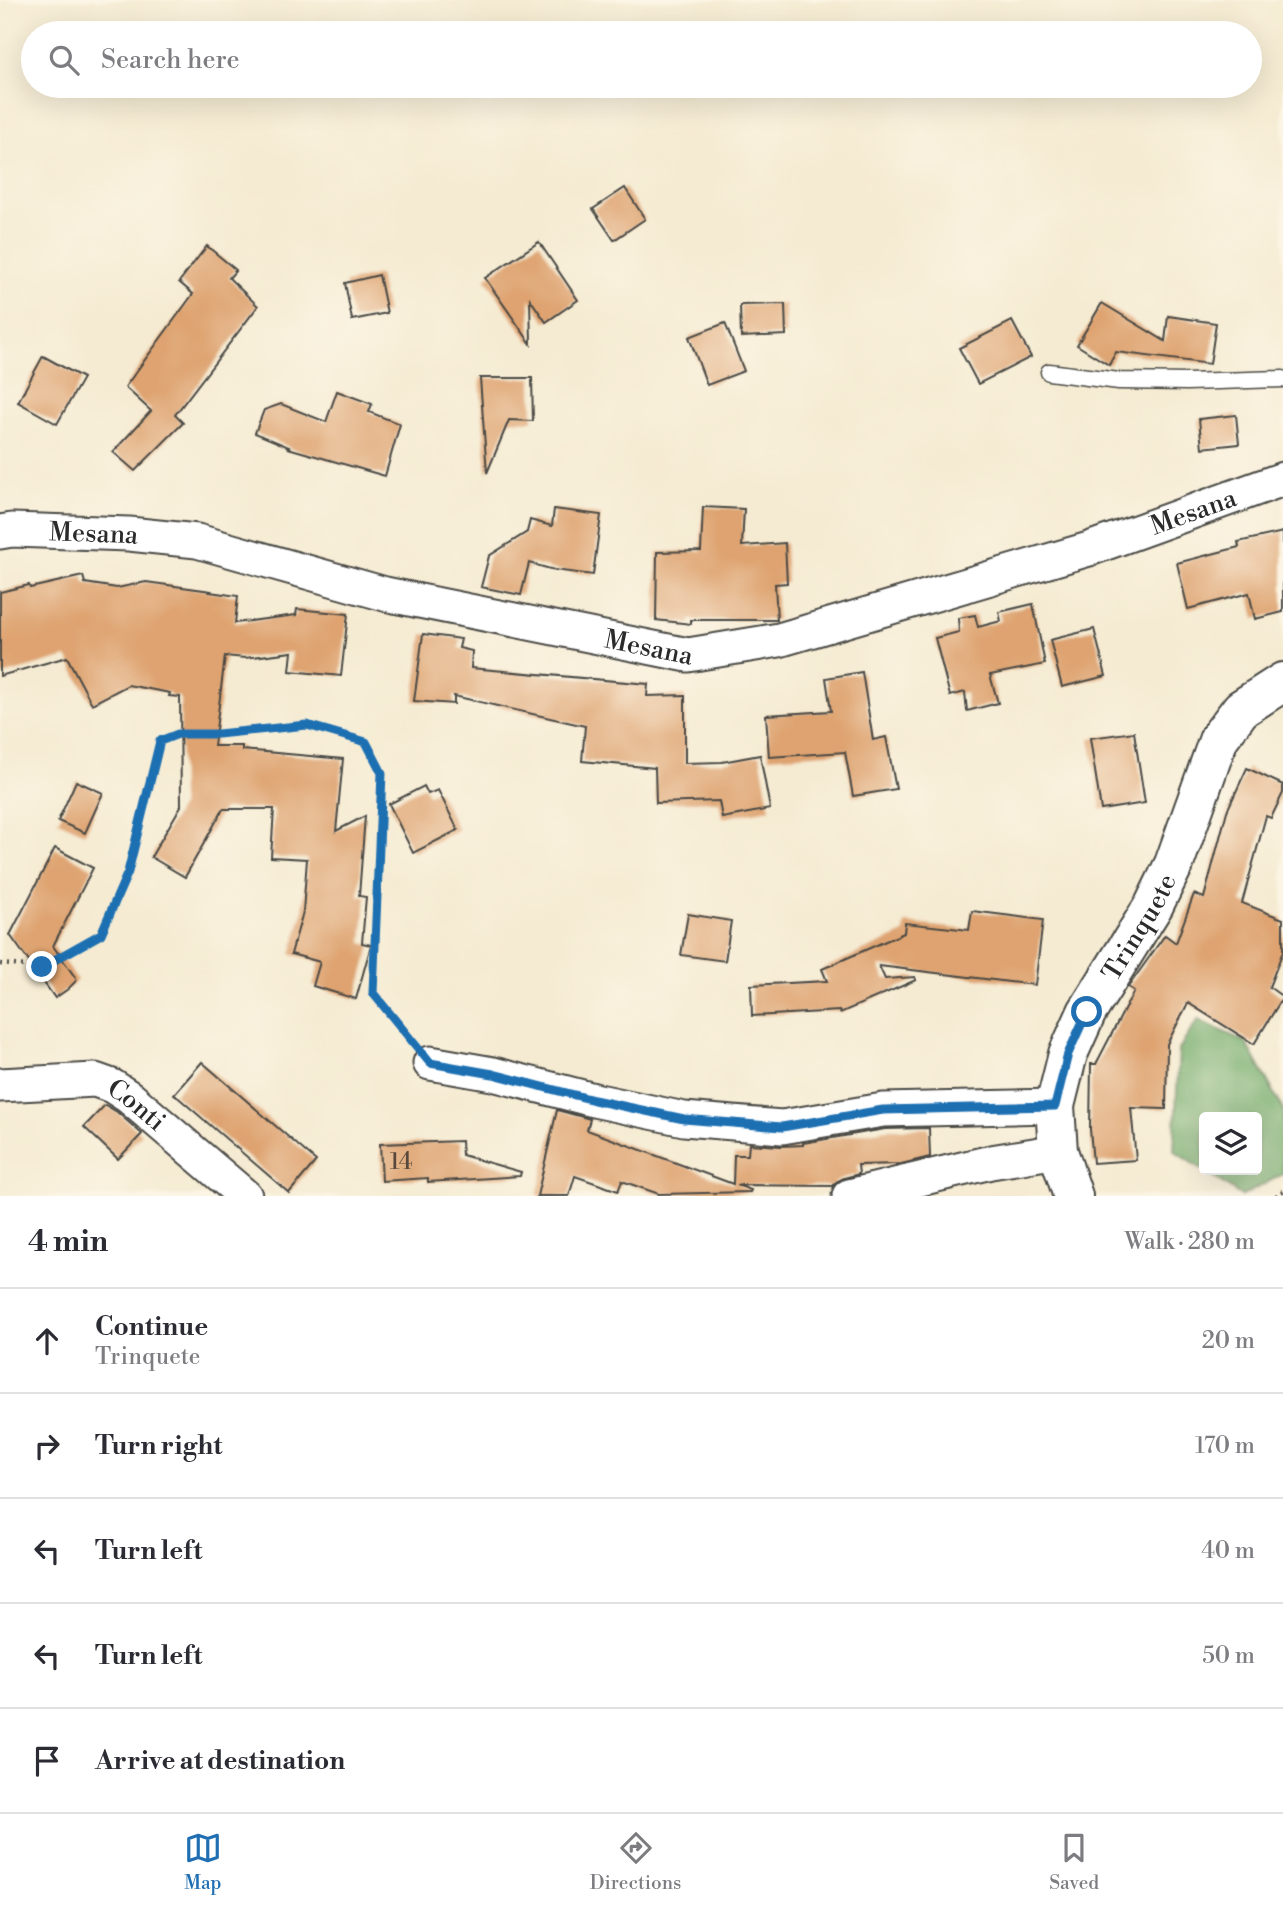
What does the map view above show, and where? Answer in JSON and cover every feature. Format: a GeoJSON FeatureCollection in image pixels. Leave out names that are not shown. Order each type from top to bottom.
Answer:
{"type":"FeatureCollection","features":[{"type":"Feature","properties":{"kind":"street","name":"Mesana"},"geometry":{"type":"LineString","coordinates":[[0,532],[12,530],[129,534],[197,541],[385,594],[688,656],[779,640],[1076,553],[1283,479]]}},
{"type":"Feature","properties":{"kind":"street","name":"Trinquete"},"geometry":{"type":"LineString","coordinates":[[1073,1196],[1058,1151],[1055,1106],[1068,1054],[1087,1012],[1154,905],[1174,864],[1219,737],[1241,709],[1283,682]]}},
{"type":"Feature","properties":{"kind":"street"},"geometry":{"type":"LineString","coordinates":[[430,1063],[493,1074],[594,1100],[684,1119],[782,1127],[883,1110],[1055,1106]]}},
{"type":"Feature","properties":{"kind":"street","name":"Conti"},"geometry":{"type":"LineString","coordinates":[[0,1085],[95,1080],[112,1086],[245,1196]]}},
{"type":"Feature","properties":{"kind":"street"},"geometry":{"type":"LineString","coordinates":[[849,1196],[991,1161],[1058,1151]]}},
{"type":"Feature","properties":{"kind":"lane"},"geometry":{"type":"LineString","coordinates":[[1049,372],[1119,382],[1283,379]]}},
{"type":"Feature","properties":{"kind":"path"},"geometry":{"type":"LineString","coordinates":[[0,964],[42,967],[101,934],[128,872],[160,741],[178,734],[218,734],[307,725],[366,742],[382,773],[373,993],[430,1063]]}},
{"type":"Feature","properties":{"kind":"path"},"geometry":{"type":"LineString","coordinates":[[1276,1196],[1283,1191]]}},
{"type":"Feature","properties":{"kind":"green space"},"geometry":{"type":"Polygon","coordinates":[[[1198,1020],[1246,1042],[1283,1109],[1283,1174],[1242,1196],[1210,1175],[1262,1175],[1262,1112],[1199,1112],[1199,1168],[1174,1151],[1179,1049],[1198,1020]]]}},
{"type":"Feature","properties":{"kind":"building"},"geometry":{"type":"Polygon","coordinates":[[[625,188],[645,219],[614,240],[593,209],[625,188]]]}},
{"type":"Feature","properties":{"kind":"building"},"geometry":{"type":"Polygon","coordinates":[[[539,242],[578,300],[546,322],[530,299],[531,344],[485,278],[539,242]]]}},
{"type":"Feature","properties":{"kind":"building"},"geometry":{"type":"Polygon","coordinates":[[[207,246],[236,270],[229,278],[258,306],[175,415],[183,423],[135,471],[113,452],[151,411],[125,387],[193,294],[179,282],[207,246]]]}},
{"type":"Feature","properties":{"kind":"building"},"geometry":{"type":"Polygon","coordinates":[[[379,275],[387,313],[352,320],[345,283],[379,275]]]}},
{"type":"Feature","properties":{"kind":"building"},"geometry":{"type":"Polygon","coordinates":[[[1102,303],[1165,341],[1168,316],[1216,323],[1210,364],[1116,352],[1109,365],[1077,345],[1102,303]]]}},
{"type":"Feature","properties":{"kind":"building"},"geometry":{"type":"Polygon","coordinates":[[[785,304],[786,335],[741,337],[740,305],[785,304]]]}},
{"type":"Feature","properties":{"kind":"building"},"geometry":{"type":"Polygon","coordinates":[[[1012,321],[1031,357],[978,384],[959,348],[1012,321]]]}},
{"type":"Feature","properties":{"kind":"building"},"geometry":{"type":"Polygon","coordinates":[[[725,323],[744,371],[707,385],[689,337],[725,323]]]}},
{"type":"Feature","properties":{"kind":"building"},"geometry":{"type":"Polygon","coordinates":[[[43,356],[83,378],[57,424],[18,402],[43,356]]]}},
{"type":"Feature","properties":{"kind":"building"},"geometry":{"type":"Polygon","coordinates":[[[480,378],[532,378],[533,421],[509,420],[487,473],[480,378]]]}},
{"type":"Feature","properties":{"kind":"building"},"geometry":{"type":"Polygon","coordinates":[[[337,391],[372,404],[369,412],[400,424],[385,476],[288,448],[255,433],[264,410],[281,404],[326,422],[337,391]]]}},
{"type":"Feature","properties":{"kind":"building"},"geometry":{"type":"Polygon","coordinates":[[[1236,415],[1239,444],[1202,448],[1199,419],[1236,415]]]}},
{"type":"Feature","properties":{"kind":"building"},"geometry":{"type":"Polygon","coordinates":[[[703,507],[744,509],[742,546],[785,543],[787,583],[775,584],[777,620],[691,620],[691,624],[656,620],[657,552],[701,551],[703,507]]]}},
{"type":"Feature","properties":{"kind":"building"},"geometry":{"type":"Polygon","coordinates":[[[554,509],[601,515],[593,575],[554,570],[529,563],[521,595],[481,587],[489,556],[527,532],[530,520],[552,526],[554,509]]]}},
{"type":"Feature","properties":{"kind":"building"},"geometry":{"type":"Polygon","coordinates":[[[1283,532],[1283,612],[1255,619],[1249,593],[1188,609],[1177,563],[1239,547],[1238,542],[1283,532]]]}},
{"type":"Feature","properties":{"kind":"building"},"geometry":{"type":"Polygon","coordinates":[[[83,576],[85,583],[117,588],[146,582],[238,596],[235,623],[296,615],[297,609],[348,614],[341,676],[290,671],[292,652],[245,658],[225,656],[214,746],[242,746],[242,750],[343,759],[336,831],[365,816],[359,896],[366,897],[362,943],[371,945],[356,999],[313,986],[320,962],[291,954],[303,912],[307,859],[271,857],[274,809],[223,809],[185,877],[151,857],[181,806],[180,697],[128,685],[92,704],[67,657],[0,676],[0,592],[83,576]]]}},
{"type":"Feature","properties":{"kind":"building"},"geometry":{"type":"Polygon","coordinates":[[[1033,604],[1045,664],[990,675],[998,703],[967,711],[965,692],[950,696],[935,638],[959,632],[958,618],[975,615],[978,627],[1001,621],[999,612],[1033,604]]]}},
{"type":"Feature","properties":{"kind":"building"},"geometry":{"type":"Polygon","coordinates":[[[1094,629],[1106,676],[1062,687],[1050,640],[1094,629]]]}},
{"type":"Feature","properties":{"kind":"building"},"geometry":{"type":"Polygon","coordinates":[[[423,634],[461,639],[459,648],[472,651],[471,668],[648,684],[647,696],[685,695],[685,763],[722,762],[760,755],[770,809],[722,818],[719,801],[656,803],[655,768],[582,761],[585,726],[454,696],[454,704],[414,701],[423,634]]]}},
{"type":"Feature","properties":{"kind":"building"},"geometry":{"type":"Polygon","coordinates":[[[862,672],[873,740],[886,737],[896,789],[853,796],[845,752],[769,757],[766,715],[831,711],[826,678],[862,672]]]}},
{"type":"Feature","properties":{"kind":"building"},"geometry":{"type":"Polygon","coordinates":[[[1134,732],[1145,803],[1101,810],[1090,738],[1134,732]]]}},
{"type":"Feature","properties":{"kind":"building"},"geometry":{"type":"Polygon","coordinates":[[[1247,768],[1283,785],[1283,793],[1271,818],[1266,816],[1242,903],[1283,919],[1283,951],[1269,987],[1283,997],[1254,1044],[1188,1003],[1167,1044],[1166,1109],[1131,1108],[1136,1160],[1093,1163],[1090,1129],[1091,1064],[1096,1064],[1134,991],[1128,987],[1165,935],[1176,943],[1194,894],[1204,898],[1227,811],[1247,768]]]}},
{"type":"Feature","properties":{"kind":"building"},"geometry":{"type":"Polygon","coordinates":[[[76,781],[103,793],[85,833],[58,821],[76,781]]]}},
{"type":"Feature","properties":{"kind":"building"},"geometry":{"type":"Polygon","coordinates":[[[424,786],[428,794],[438,790],[458,830],[413,853],[389,804],[424,786]]]}},
{"type":"Feature","properties":{"kind":"building"},"geometry":{"type":"Polygon","coordinates":[[[55,848],[93,868],[53,946],[77,980],[55,998],[10,935],[55,848]]]}},
{"type":"Feature","properties":{"kind":"building"},"geometry":{"type":"Polygon","coordinates":[[[972,911],[1043,920],[1035,985],[879,966],[885,979],[915,977],[916,980],[840,1013],[752,1016],[751,985],[827,981],[822,969],[904,933],[905,923],[969,930],[972,911]]]}},
{"type":"Feature","properties":{"kind":"building"},"geometry":{"type":"Polygon","coordinates":[[[688,914],[731,921],[725,961],[681,955],[688,914]]]}},
{"type":"Feature","properties":{"kind":"building"},"geometry":{"type":"Polygon","coordinates":[[[202,1062],[316,1161],[289,1193],[174,1094],[202,1062]]]}},
{"type":"Feature","properties":{"kind":"building"},"geometry":{"type":"Polygon","coordinates":[[[105,1105],[142,1134],[118,1159],[84,1127],[105,1105]]]}},
{"type":"Feature","properties":{"kind":"building"},"geometry":{"type":"Polygon","coordinates":[[[557,1110],[590,1119],[587,1130],[733,1184],[734,1155],[748,1155],[749,1144],[803,1145],[885,1129],[929,1128],[930,1157],[901,1164],[858,1165],[859,1174],[844,1178],[833,1186],[737,1185],[751,1190],[659,1194],[622,1181],[618,1191],[575,1176],[569,1196],[537,1196],[557,1110]]]}},
{"type":"Feature","properties":{"kind":"building"},"geometry":{"type":"Polygon","coordinates":[[[461,1141],[462,1155],[521,1172],[520,1176],[428,1182],[428,1178],[382,1181],[380,1144],[461,1141]]]}},
{"type":"Feature","properties":{"kind":"route"},"geometry":{"type":"LineString","coordinates":[[42,967],[101,934],[128,872],[160,741],[178,734],[218,734],[307,725],[366,742],[382,773],[373,993],[430,1063],[493,1074],[594,1100],[684,1119],[782,1127],[883,1110],[1055,1106],[1068,1054],[1087,1012]]}}]}
